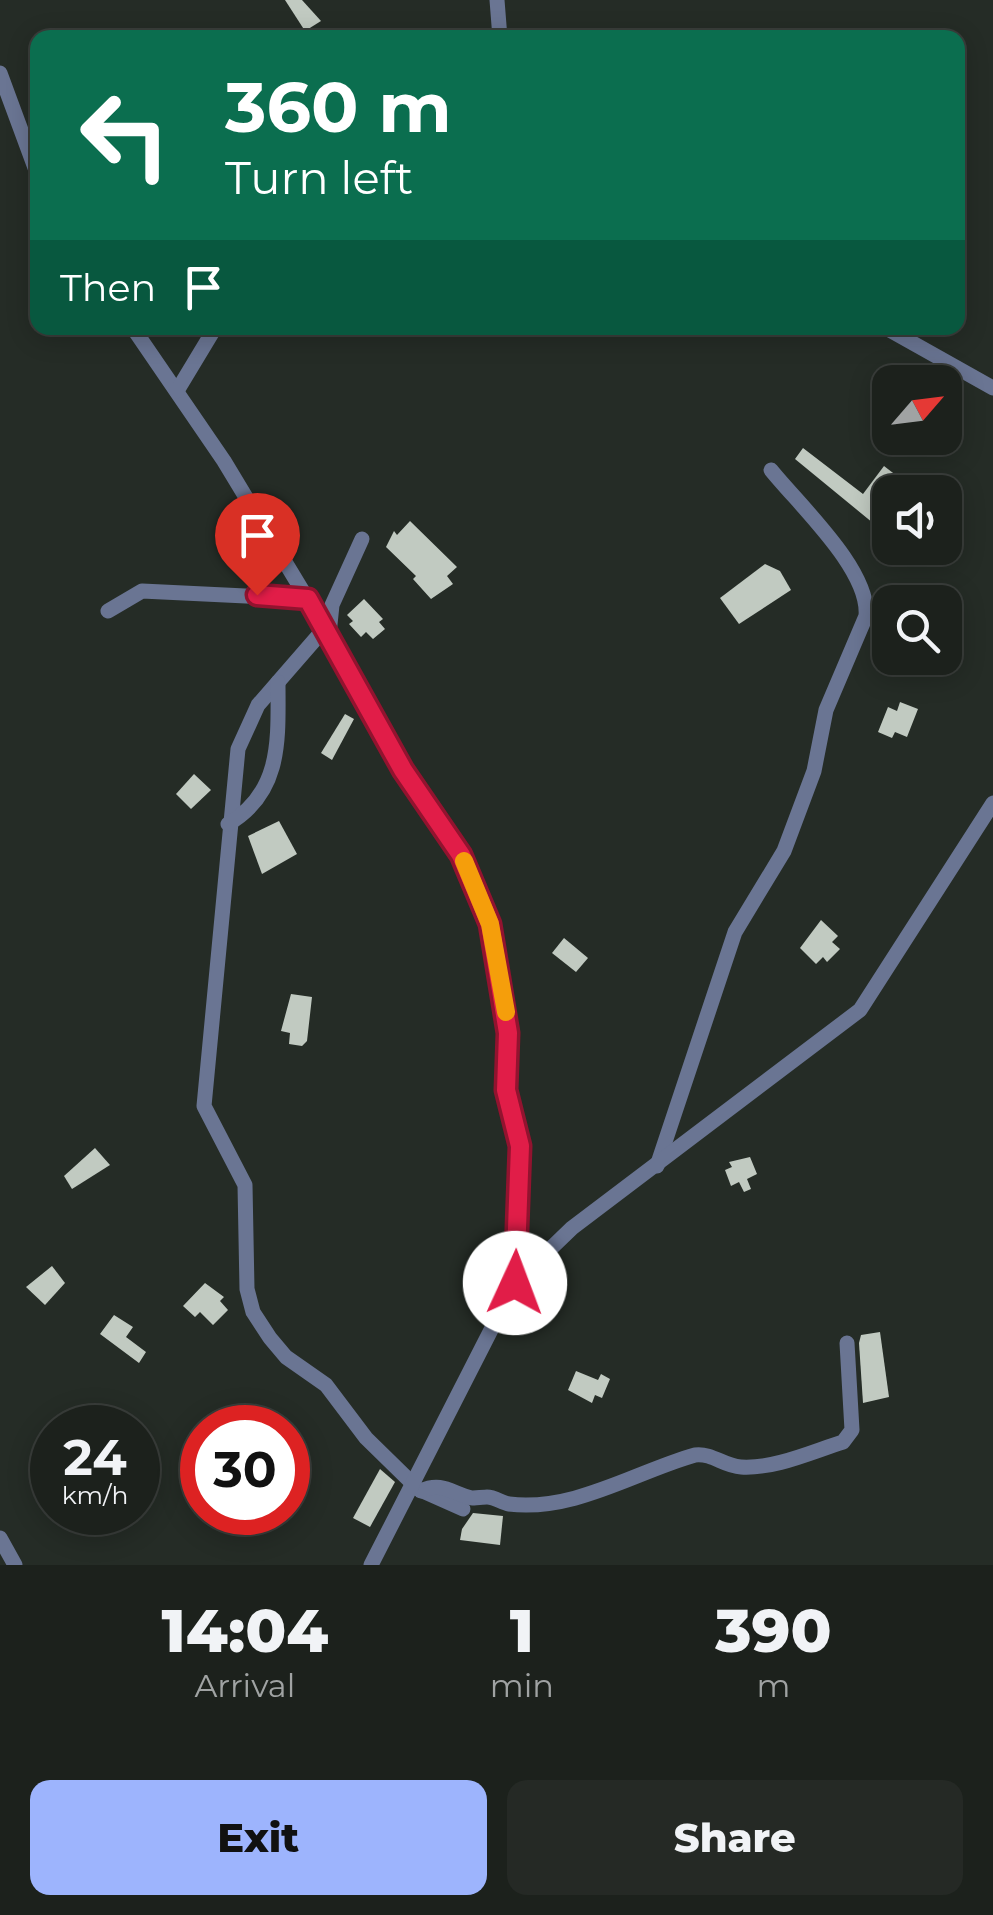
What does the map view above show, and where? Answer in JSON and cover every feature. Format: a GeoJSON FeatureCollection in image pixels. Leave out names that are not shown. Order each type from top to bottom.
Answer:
{"type":"FeatureCollection","features":[{"type":"Feature","properties":{"kind":"street"},"geometry":{"type":"LineString","coordinates":[[497,0],[499,30]]}},
{"type":"Feature","properties":{"kind":"street"},"geometry":{"type":"LineString","coordinates":[[0,73],[30,154]]}},
{"type":"Feature","properties":{"kind":"street"},"geometry":{"type":"LineString","coordinates":[[138,335],[308,599],[403,770],[461,855],[490,924],[508,1033],[506,1090],[520,1146],[515,1283]]}},
{"type":"Feature","properties":{"kind":"street"},"geometry":{"type":"LineString","coordinates":[[177,391],[211,335]]}},
{"type":"Feature","properties":{"kind":"street"},"geometry":{"type":"LineString","coordinates":[[898,335],[993,388]]}},
{"type":"Feature","properties":{"kind":"street"},"geometry":{"type":"LineString","coordinates":[[656,1166],[735,932],[784,852],[814,771],[826,710],[866,616],[867,600],[858,577],[771,470]]}},
{"type":"Feature","properties":{"kind":"street"},"geometry":{"type":"LineString","coordinates":[[362,539],[332,605],[327,631],[278,682],[246,726],[232,782],[204,1106],[244,1186],[247,1289],[254,1312],[270,1338],[286,1357],[326,1384],[366,1438],[414,1488],[463,1509]]}},
{"type":"Feature","properties":{"kind":"street"},"geometry":{"type":"LineString","coordinates":[[108,612],[142,591],[308,599]]}},
{"type":"Feature","properties":{"kind":"street"},"geometry":{"type":"LineString","coordinates":[[228,824],[264,791],[277,766],[278,682]]}},
{"type":"Feature","properties":{"kind":"street"},"geometry":{"type":"LineString","coordinates":[[371,1565],[414,1488],[515,1283],[572,1228],[860,1010],[993,803]]}},
{"type":"Feature","properties":{"kind":"street"},"geometry":{"type":"LineString","coordinates":[[414,1488],[458,1489],[472,1498],[487,1497],[510,1504],[556,1500],[616,1487],[695,1456],[706,1454],[737,1467],[758,1466],[843,1442],[852,1430],[846,1344]]}},
{"type":"Feature","properties":{"kind":"street"},"geometry":{"type":"LineString","coordinates":[[0,1538],[15,1565]]}},
{"type":"Feature","properties":{"kind":"building"},"geometry":{"type":"Polygon","coordinates":[[[285,0],[302,0],[321,21],[304,30],[285,0]]]}},
{"type":"Feature","properties":{"kind":"building"},"geometry":{"type":"Polygon","coordinates":[[[803,448],[863,494],[872,482],[872,522],[795,459],[803,448]]]}},
{"type":"Feature","properties":{"kind":"building"},"geometry":{"type":"Polygon","coordinates":[[[884,466],[896,475],[877,475],[884,466]]]}},
{"type":"Feature","properties":{"kind":"building"},"geometry":{"type":"Polygon","coordinates":[[[410,521],[457,567],[447,576],[453,584],[431,599],[413,579],[416,576],[386,547],[394,531],[397,535],[410,521]]]}},
{"type":"Feature","properties":{"kind":"building"},"geometry":{"type":"Polygon","coordinates":[[[765,564],[780,571],[791,590],[739,624],[720,598],[765,564]]]}},
{"type":"Feature","properties":{"kind":"building"},"geometry":{"type":"Polygon","coordinates":[[[364,599],[383,619],[379,622],[385,629],[373,639],[366,632],[361,637],[349,624],[353,621],[347,615],[364,599]]]}},
{"type":"Feature","properties":{"kind":"building"},"geometry":{"type":"Polygon","coordinates":[[[900,702],[918,709],[907,737],[895,732],[892,738],[878,732],[888,707],[897,711],[900,702]]]}},
{"type":"Feature","properties":{"kind":"building"},"geometry":{"type":"Polygon","coordinates":[[[345,714],[354,719],[332,760],[321,753],[345,714]]]}},
{"type":"Feature","properties":{"kind":"building"},"geometry":{"type":"Polygon","coordinates":[[[194,774],[211,790],[191,809],[176,794],[194,774]]]}},
{"type":"Feature","properties":{"kind":"building"},"geometry":{"type":"Polygon","coordinates":[[[279,821],[297,854],[262,874],[248,836],[279,821]]]}},
{"type":"Feature","properties":{"kind":"building"},"geometry":{"type":"Polygon","coordinates":[[[821,920],[838,936],[832,942],[840,949],[827,962],[823,957],[816,964],[800,948],[821,920]]]}},
{"type":"Feature","properties":{"kind":"building"},"geometry":{"type":"Polygon","coordinates":[[[564,938],[588,958],[576,972],[552,953],[564,938]]]}},
{"type":"Feature","properties":{"kind":"building"},"geometry":{"type":"Polygon","coordinates":[[[291,994],[312,997],[307,1041],[302,1046],[289,1044],[290,1033],[281,1031],[291,994]]]}},
{"type":"Feature","properties":{"kind":"building"},"geometry":{"type":"Polygon","coordinates":[[[95,1148],[110,1165],[72,1189],[64,1176],[95,1148]]]}},
{"type":"Feature","properties":{"kind":"building"},"geometry":{"type":"Polygon","coordinates":[[[750,1157],[757,1174],[747,1179],[751,1189],[744,1192],[739,1182],[731,1186],[725,1170],[732,1167],[729,1162],[750,1157]]]}},
{"type":"Feature","properties":{"kind":"building"},"geometry":{"type":"Polygon","coordinates":[[[52,1266],[65,1283],[45,1305],[26,1287],[52,1266]]]}},
{"type":"Feature","properties":{"kind":"building"},"geometry":{"type":"Polygon","coordinates":[[[205,1283],[224,1297],[220,1301],[228,1310],[213,1325],[200,1312],[195,1317],[183,1306],[205,1283]]]}},
{"type":"Feature","properties":{"kind":"building"},"geometry":{"type":"Polygon","coordinates":[[[114,1315],[133,1327],[126,1337],[146,1352],[139,1363],[100,1334],[114,1315]]]}},
{"type":"Feature","properties":{"kind":"building"},"geometry":{"type":"Polygon","coordinates":[[[880,1332],[889,1397],[863,1403],[859,1343],[861,1335],[880,1332]]]}},
{"type":"Feature","properties":{"kind":"building"},"geometry":{"type":"Polygon","coordinates":[[[576,1371],[598,1380],[601,1374],[610,1379],[602,1398],[595,1395],[592,1403],[568,1390],[576,1371]]]}},
{"type":"Feature","properties":{"kind":"building"},"geometry":{"type":"Polygon","coordinates":[[[380,1469],[395,1482],[370,1527],[353,1518],[380,1469]]]}},
{"type":"Feature","properties":{"kind":"building"},"geometry":{"type":"Polygon","coordinates":[[[473,1513],[503,1516],[500,1545],[460,1540],[473,1513]]]}},
{"type":"Feature","properties":{"kind":"slow traffic"},"geometry":{"type":"LineString","coordinates":[[464,861],[490,924],[506,1012]]}},
{"type":"Feature","properties":{"kind":"route"},"geometry":{"type":"LineString","coordinates":[[257,595],[308,599],[403,770],[461,855],[479,891],[490,924],[506,1016],[506,1090],[520,1146],[515,1283]]}}]}
